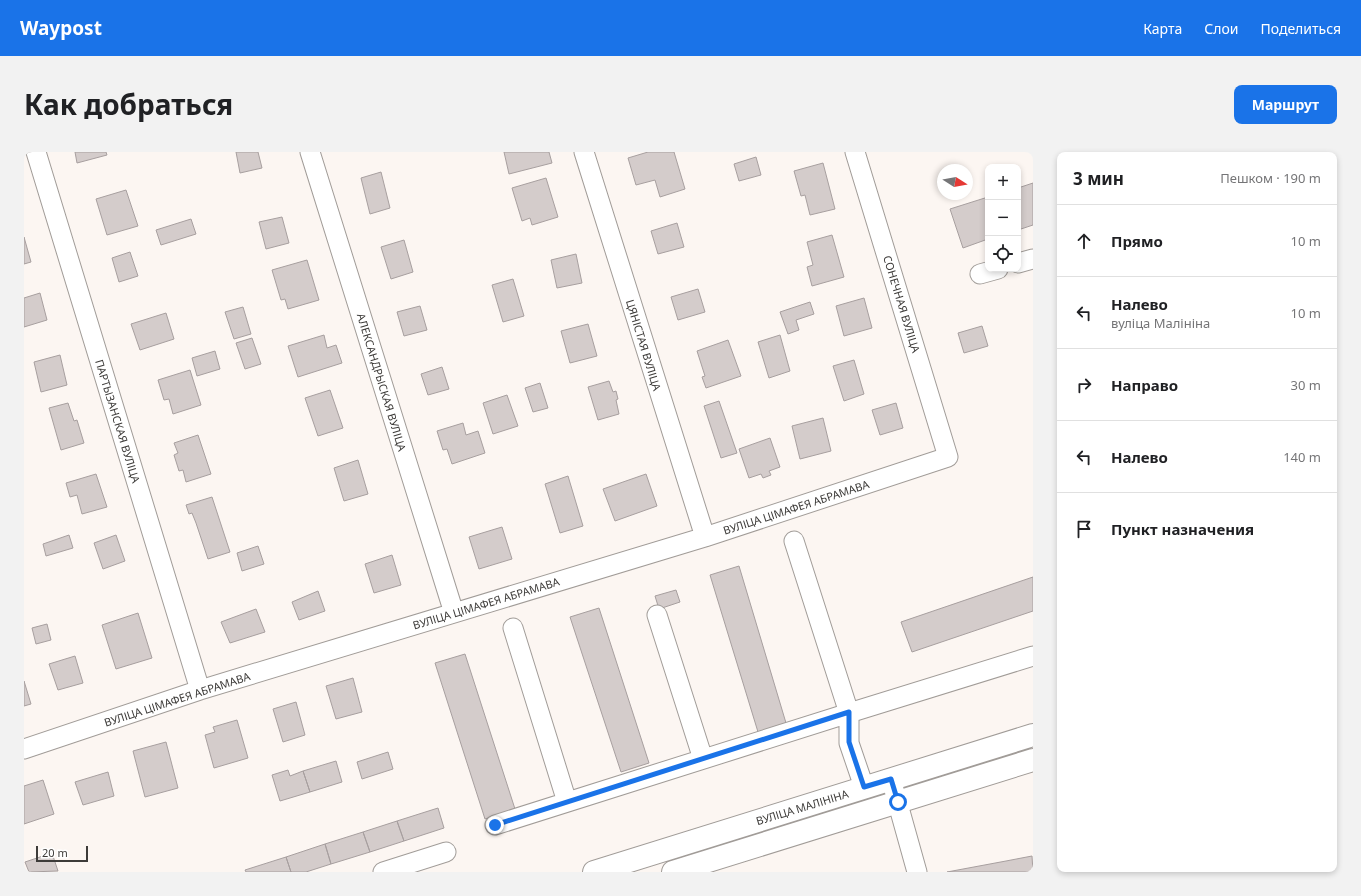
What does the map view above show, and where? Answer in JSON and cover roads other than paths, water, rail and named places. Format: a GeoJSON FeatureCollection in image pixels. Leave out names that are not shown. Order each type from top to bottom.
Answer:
{"type":"FeatureCollection","features":[{"type":"Feature","properties":{"kind":"main road","name":"ВУЛІЦА МАЛІНІНА"},"geometry":{"type":"LineString","coordinates":[[594,872],[1033,735]]}},
{"type":"Feature","properties":{"kind":"main road"},"geometry":{"type":"LineString","coordinates":[[673,872],[707,867],[898,802],[1033,760]]}},
{"type":"Feature","properties":{"kind":"street","name":"ПАРТЫЗАНСКАЯ ВУЛІЦА"},"geometry":{"type":"LineString","coordinates":[[36,152],[200,690]]}},
{"type":"Feature","properties":{"kind":"street","name":"АЛЕКСАНДРЫСКАЯ ВУЛІЦА"},"geometry":{"type":"LineString","coordinates":[[310,152],[454,613]]}},
{"type":"Feature","properties":{"kind":"street","name":"ЦЯНІСТАЯ ВУЛІЦА"},"geometry":{"type":"LineString","coordinates":[[584,152],[705,538]]}},
{"type":"Feature","properties":{"kind":"street","name":"СОНЕЧНАЯ ВУЛІЦА"},"geometry":{"type":"LineString","coordinates":[[855,152],[948,457]]}},
{"type":"Feature","properties":{"kind":"street"},"geometry":{"type":"LineString","coordinates":[[1021,262],[1033,259]]}},
{"type":"Feature","properties":{"kind":"street"},"geometry":{"type":"LineString","coordinates":[[980,274],[987,272]]}},
{"type":"Feature","properties":{"kind":"street","name":"ВУЛІЦА ЦІМАФЕЯ АБРАМАВА"},"geometry":{"type":"LineString","coordinates":[[24,749],[200,690],[705,538],[948,457]]}},
{"type":"Feature","properties":{"kind":"street"},"geometry":{"type":"LineString","coordinates":[[794,540],[849,712],[849,742],[864,787]]}},
{"type":"Feature","properties":{"kind":"street"},"geometry":{"type":"LineString","coordinates":[[657,614],[703,759]]}},
{"type":"Feature","properties":{"kind":"street"},"geometry":{"type":"LineString","coordinates":[[513,628],[567,802]]}},
{"type":"Feature","properties":{"kind":"street"},"geometry":{"type":"LineString","coordinates":[[495,825],[849,712],[1033,656]]}},
{"type":"Feature","properties":{"kind":"street"},"geometry":{"type":"LineString","coordinates":[[891,779],[917,872]]}},
{"type":"Feature","properties":{"kind":"street"},"geometry":{"type":"LineString","coordinates":[[383,872],[446,852]]}}]}
